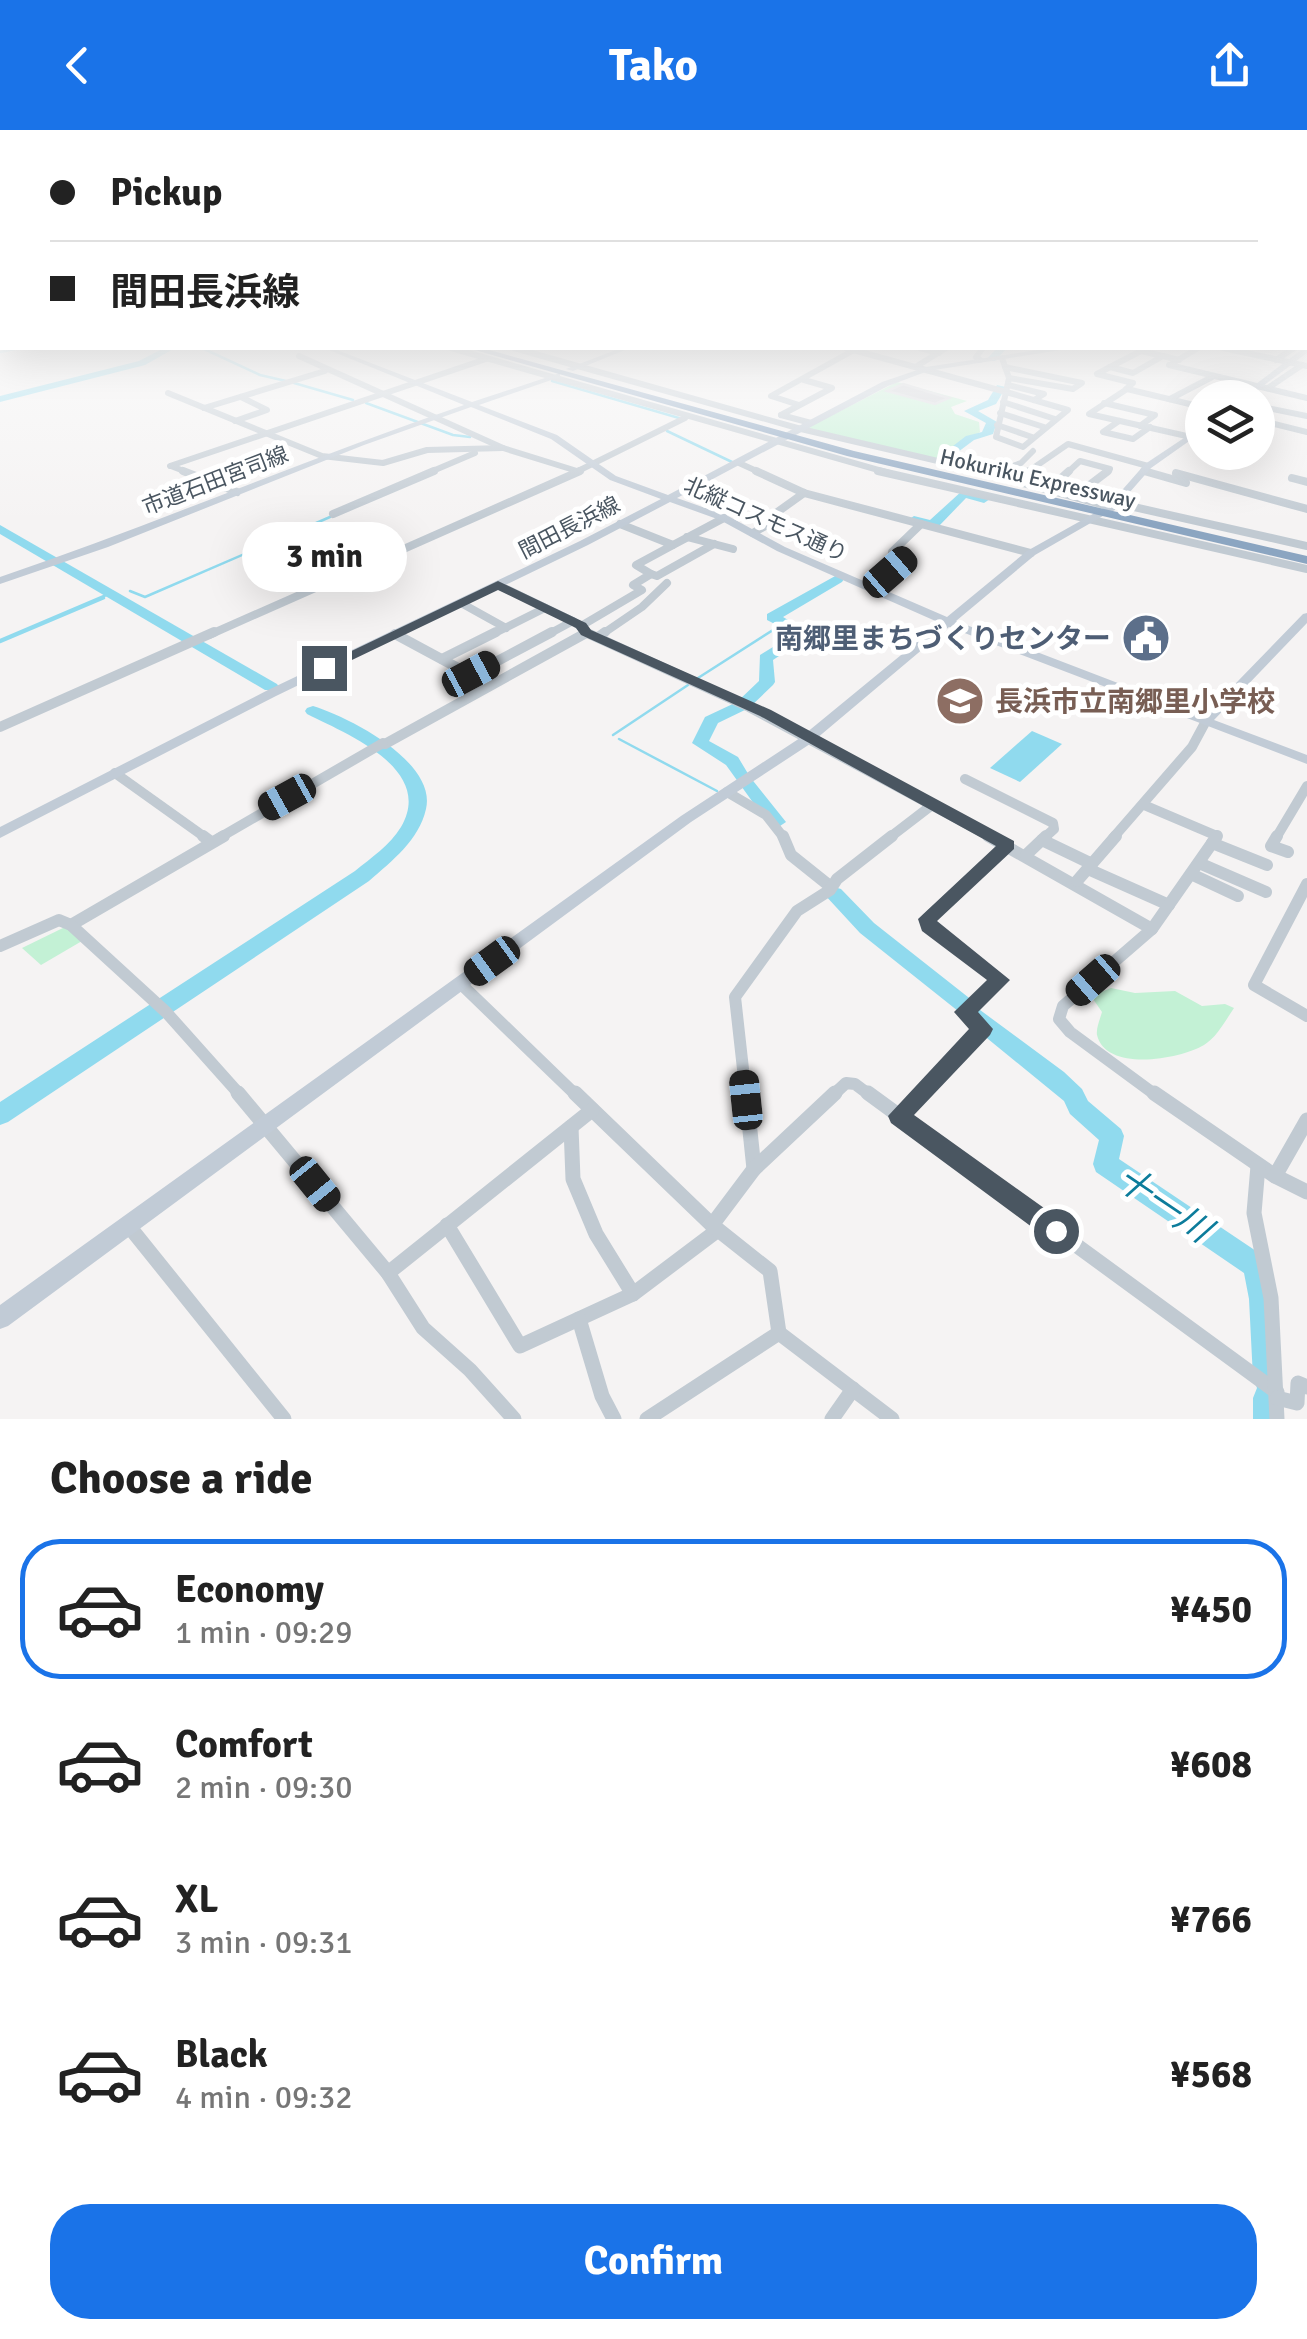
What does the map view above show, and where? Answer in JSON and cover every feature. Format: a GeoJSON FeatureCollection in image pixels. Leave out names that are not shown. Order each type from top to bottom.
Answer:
{"type":"FeatureCollection","features":[{"type":"Feature","properties":{"kind":"highway","name":"Hokuriku Expressway"},"geometry":{"type":"LineString","coordinates":[[674,404],[812,442],[1061,502],[1118,507],[1307,557]]}},
{"type":"Feature","properties":{"kind":"highway","name":"Hokuriku Expressway"},"geometry":{"type":"LineString","coordinates":[[675,404],[768,430]]}},
{"type":"Feature","properties":{"kind":"street"},"geometry":{"type":"LineString","coordinates":[[193,404],[327,456],[379,464],[428,450],[503,448]]}},
{"type":"Feature","properties":{"kind":"street"},"geometry":{"type":"LineString","coordinates":[[204,409],[219,404]]}},
{"type":"Feature","properties":{"kind":"street"},"geometry":{"type":"LineString","coordinates":[[233,422],[267,410],[255,404]]}},
{"type":"Feature","properties":{"kind":"street"},"geometry":{"type":"LineString","coordinates":[[237,492],[170,466],[349,404]]}},
{"type":"Feature","properties":{"kind":"street"},"geometry":{"type":"LineString","coordinates":[[397,404],[427,421],[578,471]]}},
{"type":"Feature","properties":{"kind":"street"},"geometry":{"type":"LineString","coordinates":[[641,404],[871,469],[1307,568]]}},
{"type":"Feature","properties":{"kind":"street"},"geometry":{"type":"LineString","coordinates":[[712,404],[1061,490],[1081,500],[1307,546]]}},
{"type":"Feature","properties":{"kind":"street","name":"間田長浜線"},"geometry":{"type":"LineString","coordinates":[[0,833],[620,524],[847,404]]}},
{"type":"Feature","properties":{"kind":"street"},"geometry":{"type":"LineString","coordinates":[[1002,404],[996,437],[1048,455]]}},
{"type":"Feature","properties":{"kind":"street"},"geometry":{"type":"LineString","coordinates":[[1010,404],[1055,419]]}},
{"type":"Feature","properties":{"kind":"street"},"geometry":{"type":"LineString","coordinates":[[1024,447],[1032,436],[1068,410],[1048,404]]}},
{"type":"Feature","properties":{"kind":"street"},"geometry":{"type":"LineString","coordinates":[[1103,404],[1090,414],[1150,428],[1185,431]]}},
{"type":"Feature","properties":{"kind":"street"},"geometry":{"type":"LineString","coordinates":[[1109,404],[1154,415],[1140,426]]}},
{"type":"Feature","properties":{"kind":"street","name":"市道石田宮司線"},"geometry":{"type":"LineString","coordinates":[[0,581],[327,456],[474,405]]}},
{"type":"Feature","properties":{"kind":"street","name":"北縦コスモス通り"},"geometry":{"type":"LineString","coordinates":[[474,405],[562,440],[613,478],[724,518],[945,621],[1307,760]]}},
{"type":"Feature","properties":{"kind":"street"},"geometry":{"type":"LineString","coordinates":[[799,405],[781,415],[806,426]]}},
{"type":"Feature","properties":{"kind":"street"},"geometry":{"type":"LineString","coordinates":[[1275,409],[1304,413]]}},
{"type":"Feature","properties":{"kind":"street"},"geometry":{"type":"LineString","coordinates":[[1000,413],[1044,428]]}},
{"type":"Feature","properties":{"kind":"street"},"geometry":{"type":"LineString","coordinates":[[1286,427],[1304,413]]}},
{"type":"Feature","properties":{"kind":"street"},"geometry":{"type":"LineString","coordinates":[[0,727],[595,464],[685,418]]}},
{"type":"Feature","properties":{"kind":"street"},"geometry":{"type":"LineString","coordinates":[[1119,422],[1102,432],[1132,440],[1150,428]]}},
{"type":"Feature","properties":{"kind":"street"},"geometry":{"type":"LineString","coordinates":[[1275,424],[1307,432]]}},
{"type":"Feature","properties":{"kind":"street"},"geometry":{"type":"LineString","coordinates":[[998,425],[1032,436]]}},
{"type":"Feature","properties":{"kind":"street"},"geometry":{"type":"LineString","coordinates":[[0,1318],[810,736],[1030,553],[1083,520],[1118,507],[1146,469],[1185,441]]}},
{"type":"Feature","properties":{"kind":"street"},"geometry":{"type":"LineString","coordinates":[[1020,477],[1068,444],[1166,478],[1252,501]]}},
{"type":"Feature","properties":{"kind":"street"},"geometry":{"type":"LineString","coordinates":[[334,514],[477,451]]}},
{"type":"Feature","properties":{"kind":"street"},"geometry":{"type":"LineString","coordinates":[[989,474],[1021,463],[1033,451]]}},
{"type":"Feature","properties":{"kind":"street"},"geometry":{"type":"LineString","coordinates":[[397,460],[407,465]]}},
{"type":"Feature","properties":{"kind":"street"},"geometry":{"type":"LineString","coordinates":[[1087,487],[1110,469],[1080,462],[1059,480],[1087,487],[1118,507]]}},
{"type":"Feature","properties":{"kind":"street"},"geometry":{"type":"LineString","coordinates":[[740,463],[804,493],[1030,553]]}},
{"type":"Feature","properties":{"kind":"street"},"geometry":{"type":"LineString","coordinates":[[1166,478],[1185,465]]}},
{"type":"Feature","properties":{"kind":"street"},"geometry":{"type":"LineString","coordinates":[[417,469],[426,474]]}},
{"type":"Feature","properties":{"kind":"street"},"geometry":{"type":"LineString","coordinates":[[1176,473],[1307,509]]}},
{"type":"Feature","properties":{"kind":"street"},"geometry":{"type":"LineString","coordinates":[[1292,478],[1307,482]]}},
{"type":"Feature","properties":{"kind":"street"},"geometry":{"type":"LineString","coordinates":[[753,534],[774,521],[776,512],[804,493]]}},
{"type":"Feature","properties":{"kind":"street"},"geometry":{"type":"LineString","coordinates":[[714,544],[657,576],[636,565],[724,518]]}},
{"type":"Feature","properties":{"kind":"street"},"geometry":{"type":"LineString","coordinates":[[620,524],[673,544]]}},
{"type":"Feature","properties":{"kind":"street"},"geometry":{"type":"LineString","coordinates":[[872,588],[908,557],[892,552],[921,524]]}},
{"type":"Feature","properties":{"kind":"street"},"geometry":{"type":"LineString","coordinates":[[688,537],[733,549]]}},
{"type":"Feature","properties":{"kind":"street"},"geometry":{"type":"LineString","coordinates":[[72,924],[642,590],[633,585],[651,574]]}},
{"type":"Feature","properties":{"kind":"street"},"geometry":{"type":"LineString","coordinates":[[598,638],[642,607],[667,583]]}},
{"type":"Feature","properties":{"kind":"street"},"geometry":{"type":"LineString","coordinates":[[498,585],[598,638],[810,736],[1076,881],[1152,929]]}},
{"type":"Feature","properties":{"kind":"street"},"geometry":{"type":"LineString","coordinates":[[461,603],[506,628]]}},
{"type":"Feature","properties":{"kind":"street"},"geometry":{"type":"LineString","coordinates":[[442,660],[546,608]]}},
{"type":"Feature","properties":{"kind":"street"},"geometry":{"type":"LineString","coordinates":[[1076,881],[1192,747],[1206,721],[1307,616]]}},
{"type":"Feature","properties":{"kind":"street"},"geometry":{"type":"LineString","coordinates":[[395,634],[471,674],[580,626]]}},
{"type":"Feature","properties":{"kind":"street"},"geometry":{"type":"LineString","coordinates":[[115,774],[211,842]]}},
{"type":"Feature","properties":{"kind":"street"},"geometry":{"type":"LineString","coordinates":[[965,780],[1053,824],[1054,829],[1026,855]]}},
{"type":"Feature","properties":{"kind":"street"},"geometry":{"type":"LineString","coordinates":[[1288,852],[1271,846],[1307,786]]}},
{"type":"Feature","properties":{"kind":"street"},"geometry":{"type":"LineString","coordinates":[[727,792],[766,815],[782,833],[791,856],[831,886]]}},
{"type":"Feature","properties":{"kind":"street"},"geometry":{"type":"LineString","coordinates":[[754,1169],[734,997],[797,910],[932,805]]}},
{"type":"Feature","properties":{"kind":"street"},"geometry":{"type":"LineString","coordinates":[[1144,805],[1218,836],[1152,929],[1063,1006],[1059,1019],[1070,1032],[1258,1166],[1307,1192]]}},
{"type":"Feature","properties":{"kind":"street"},"geometry":{"type":"LineString","coordinates":[[1042,840],[1169,905]]}},
{"type":"Feature","properties":{"kind":"street"},"geometry":{"type":"LineString","coordinates":[[1212,843],[1267,866]]}},
{"type":"Feature","properties":{"kind":"street"},"geometry":{"type":"LineString","coordinates":[[899,1116],[982,1029],[964,1012],[1000,980],[928,926],[927,919],[1008,845]]}},
{"type":"Feature","properties":{"kind":"street"},"geometry":{"type":"LineString","coordinates":[[1199,862],[1266,892]]}},
{"type":"Feature","properties":{"kind":"street"},"geometry":{"type":"LineString","coordinates":[[1190,874],[1238,896]]}},
{"type":"Feature","properties":{"kind":"street"},"geometry":{"type":"LineString","coordinates":[[1307,884],[1254,985],[1307,1016]]}},
{"type":"Feature","properties":{"kind":"street"},"geometry":{"type":"LineString","coordinates":[[0,946],[59,920],[72,924],[162,1008],[266,1124],[388,1273],[423,1328],[470,1370],[514,1419]]}},
{"type":"Feature","properties":{"kind":"street"},"geometry":{"type":"LineString","coordinates":[[461,984],[715,1227],[770,1272],[779,1333],[892,1419]]}},
{"type":"Feature","properties":{"kind":"street"},"geometry":{"type":"LineString","coordinates":[[448,1225],[520,1346],[633,1294],[715,1227],[754,1169],[846,1083],[855,1084],[1277,1395],[1296,1403],[1298,1383],[1307,1387]]}},
{"type":"Feature","properties":{"kind":"street"},"geometry":{"type":"LineString","coordinates":[[388,1273],[592,1110]]}},
{"type":"Feature","properties":{"kind":"street"},"geometry":{"type":"LineString","coordinates":[[1275,1176],[1307,1120]]}},
{"type":"Feature","properties":{"kind":"street"},"geometry":{"type":"LineString","coordinates":[[571,1127],[574,1179],[596,1234],[633,1294]]}},
{"type":"Feature","properties":{"kind":"street"},"geometry":{"type":"LineString","coordinates":[[1258,1166],[1254,1213],[1271,1298],[1277,1419]]}},
{"type":"Feature","properties":{"kind":"street"},"geometry":{"type":"LineString","coordinates":[[127,1225],[284,1419]]}},
{"type":"Feature","properties":{"kind":"street"},"geometry":{"type":"LineString","coordinates":[[579,1319],[602,1396],[614,1419]]}},
{"type":"Feature","properties":{"kind":"street"},"geometry":{"type":"LineString","coordinates":[[647,1419],[779,1333]]}},
{"type":"Feature","properties":{"kind":"street"},"geometry":{"type":"LineString","coordinates":[[832,1419],[854,1390]]}},
{"type":"Feature","properties":{"kind":"green space"},"geometry":{"type":"Polygon","coordinates":[[[854,404],[959,404],[951,407],[955,414],[979,422],[980,432],[940,456],[957,461],[952,467],[803,430],[854,404]]]}},
{"type":"Feature","properties":{"kind":"green space"},"geometry":{"type":"Polygon","coordinates":[[[67,926],[82,941],[41,965],[22,948],[67,926]]]}},
{"type":"Feature","properties":{"kind":"green space"},"geometry":{"type":"Polygon","coordinates":[[[1111,988],[1135,993],[1175,991],[1202,1006],[1225,1004],[1234,1008],[1204,1045],[1179,1055],[1129,1059],[1103,1047],[1097,1035],[1102,1012],[1091,996],[1111,988]]]}},
{"type":"Feature","properties":{"kind":"water"},"geometry":{"type":"Polygon","coordinates":[[[1032,731],[1062,744],[1020,782],[990,768],[1032,731]]]}},
{"type":"Feature","properties":{"kind":"waterway"},"geometry":{"type":"LineString","coordinates":[[369,404],[453,435],[470,437]]}},
{"type":"Feature","properties":{"kind":"waterway"},"geometry":{"type":"LineString","coordinates":[[631,404],[679,418]]}},
{"type":"Feature","properties":{"kind":"waterway","name":"十一川"},"geometry":{"type":"LineString","coordinates":[[986,404],[969,411],[992,422],[987,434],[970,438],[946,456],[986,473]]}},
{"type":"Feature","properties":{"kind":"waterway"},"geometry":{"type":"LineString","coordinates":[[667,431],[732,462]]}},
{"type":"Feature","properties":{"kind":"waterway","name":"十一川"},"geometry":{"type":"LineString","coordinates":[[1021,480],[1073,494]]}},
{"type":"Feature","properties":{"kind":"waterway","name":"十一川"},"geometry":{"type":"LineString","coordinates":[[914,520],[933,524],[963,494],[984,499]]}},
{"type":"Feature","properties":{"kind":"waterway"},"geometry":{"type":"LineString","coordinates":[[130,591],[145,597],[330,517]]}},
{"type":"Feature","properties":{"kind":"waterway"},"geometry":{"type":"LineString","coordinates":[[0,529],[271,687]]}},
{"type":"Feature","properties":{"kind":"waterway","name":"十一川"},"geometry":{"type":"LineString","coordinates":[[742,776],[732,761],[700,743],[711,720],[743,705],[767,682],[765,658],[805,634],[772,617],[837,579]]}},
{"type":"Feature","properties":{"kind":"waterway"},"geometry":{"type":"LineString","coordinates":[[0,640],[111,593]]}},
{"type":"Feature","properties":{"kind":"waterway"},"geometry":{"type":"LineString","coordinates":[[0,642],[104,598]]}},
{"type":"Feature","properties":{"kind":"waterway"},"geometry":{"type":"LineString","coordinates":[[698,678],[784,623]]}},
{"type":"Feature","properties":{"kind":"waterway"},"geometry":{"type":"LineString","coordinates":[[613,735],[688,685]]}},
{"type":"Feature","properties":{"kind":"waterway"},"geometry":{"type":"LineString","coordinates":[[0,1115],[362,876],[406,833],[419,805],[416,786],[406,769],[370,740],[313,711]]}},
{"type":"Feature","properties":{"kind":"waterway"},"geometry":{"type":"LineString","coordinates":[[619,739],[717,791]]}},
{"type":"Feature","properties":{"kind":"waterway","name":"十一川"},"geometry":{"type":"LineString","coordinates":[[747,782],[777,822]]}},
{"type":"Feature","properties":{"kind":"waterway","name":"十一川"},"geometry":{"type":"LineString","coordinates":[[834,894],[867,928],[965,1007]]}},
{"type":"Feature","properties":{"kind":"waterway","name":"十一川"},"geometry":{"type":"LineString","coordinates":[[974,1015],[1056,1079],[1074,1096],[1078,1107],[1112,1136],[1105,1164],[1256,1266],[1263,1299],[1267,1378]]}},
{"type":"Feature","properties":{"kind":"waterway","name":"十一川"},"geometry":{"type":"LineString","coordinates":[[1268,1398],[1268,1419]]}},
{"type":"Feature","properties":{"kind":"place","name":"南郷里まちづくりセンター"},"geometry":{"type":"Point","coordinates":[1146,638]}},
{"type":"Feature","properties":{"kind":"place","name":"長浜市立南郷里小学校"},"geometry":{"type":"Point","coordinates":[960,701]}},
{"type":"Feature","properties":{"kind":"route"},"geometry":{"type":"LineString","coordinates":[[324,668],[498,585],[586,632],[766,713],[1008,845],[927,919],[928,926],[1000,980],[964,1012],[982,1029],[899,1116],[1056,1231]]}}]}
